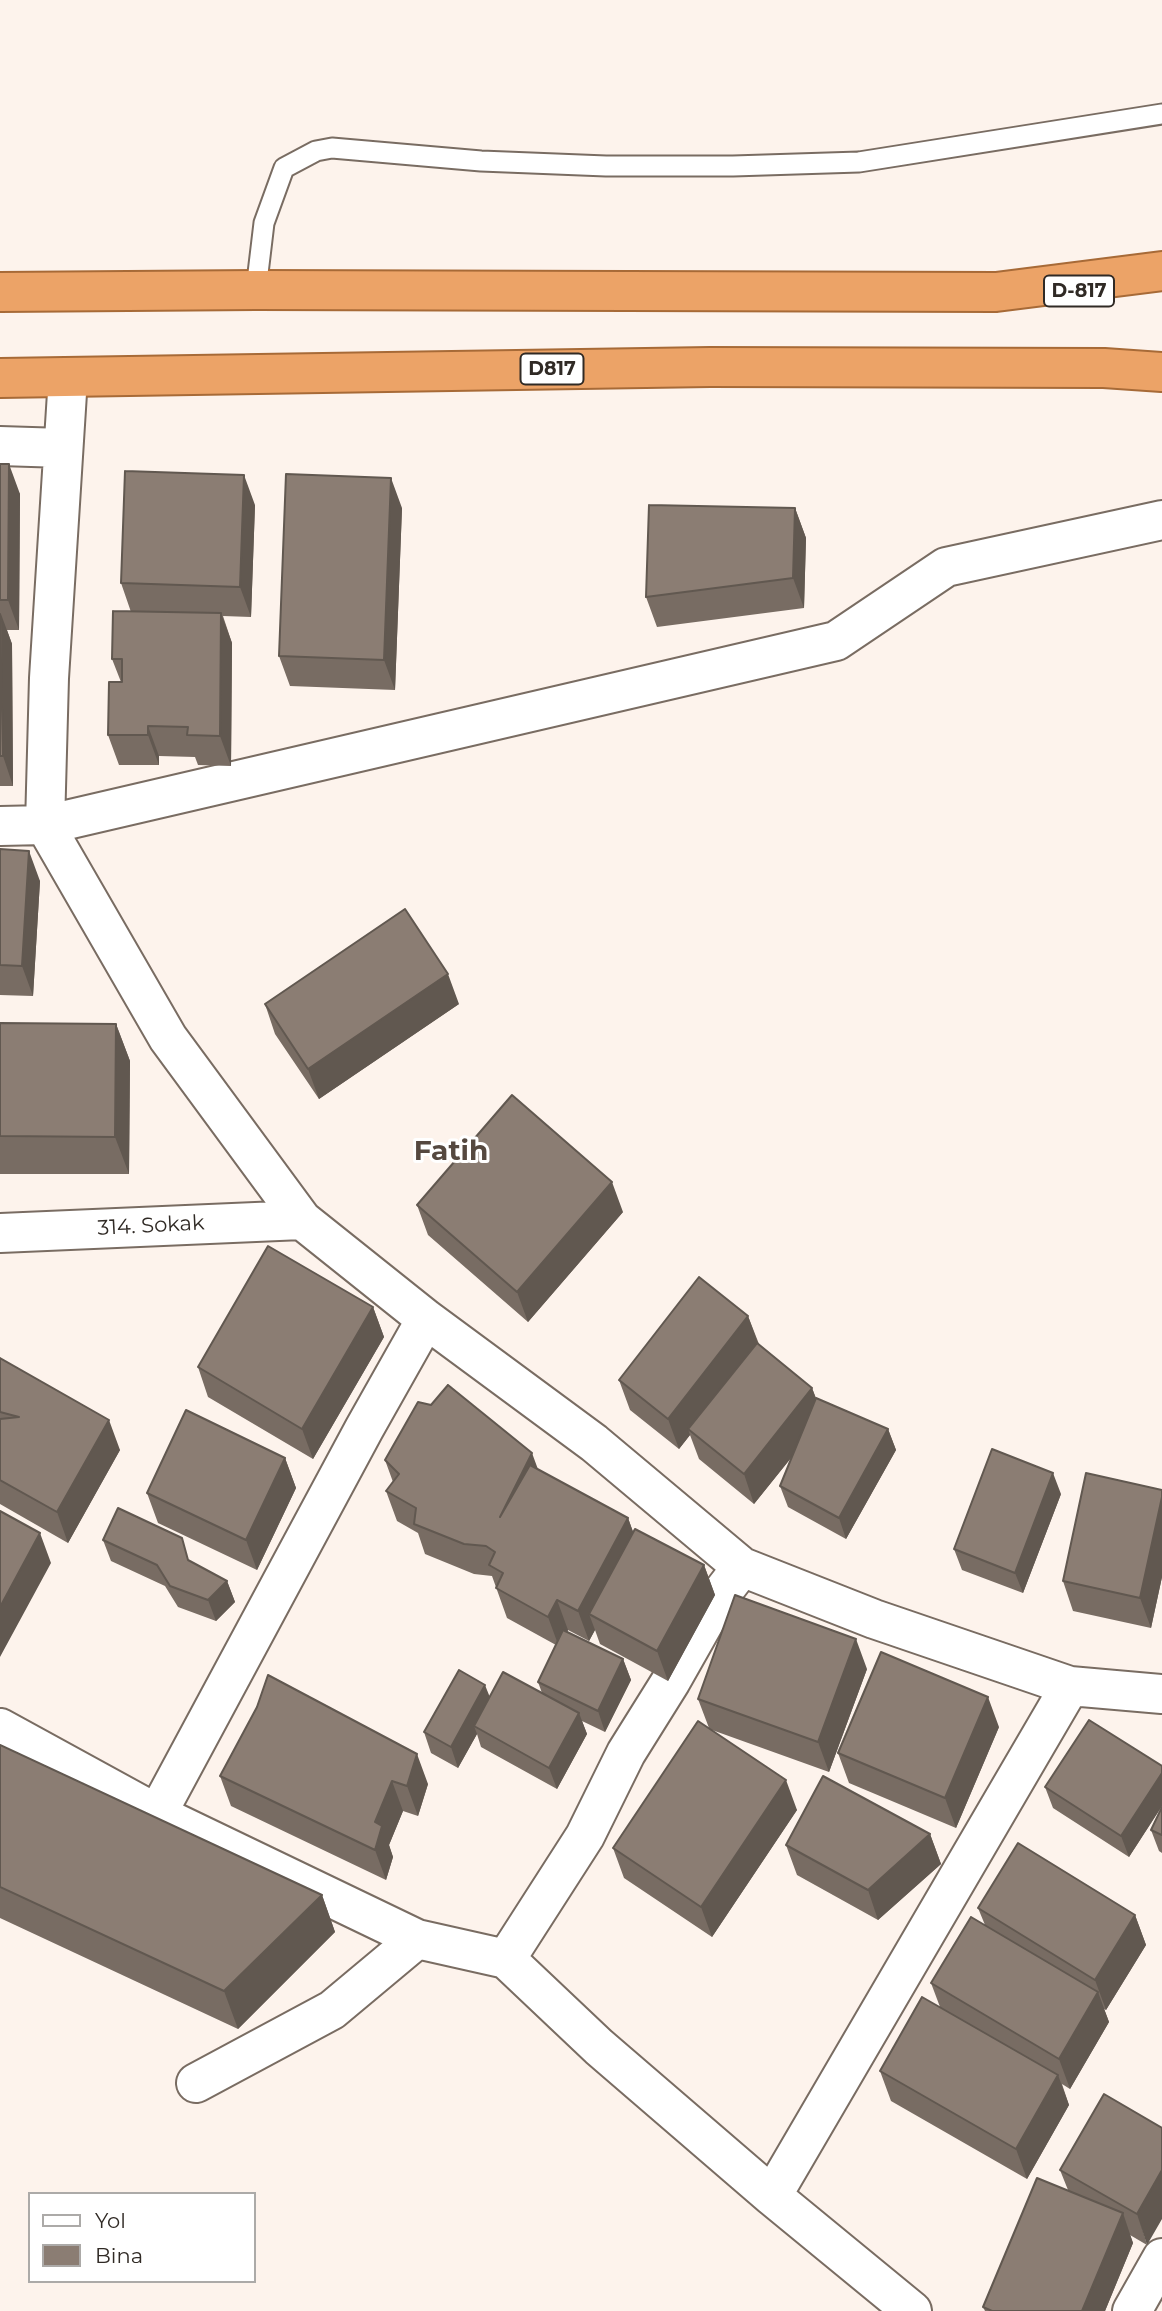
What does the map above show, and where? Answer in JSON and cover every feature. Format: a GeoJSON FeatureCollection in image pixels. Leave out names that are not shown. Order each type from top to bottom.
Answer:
{"type":"FeatureCollection","features":[{"type":"Feature","properties":{"kind":"highway"},"geometry":{"type":"LineString","coordinates":[[0,292],[996,292],[1162,271]]}},
{"type":"Feature","properties":{"kind":"highway","name":"D-817"},"geometry":{"type":"LineString","coordinates":[[996,292],[1162,290]]}},
{"type":"Feature","properties":{"kind":"highway"},"geometry":{"type":"LineString","coordinates":[[1104,368],[1162,366]]}},
{"type":"Feature","properties":{"kind":"highway","name":"D817"},"geometry":{"type":"LineString","coordinates":[[0,378],[710,367],[1104,368]]}},
{"type":"Feature","properties":{"kind":"highway"},"geometry":{"type":"LineString","coordinates":[[1104,368],[1162,372]]}},
{"type":"Feature","properties":{"kind":"street"},"geometry":{"type":"LineString","coordinates":[[68,377],[49,678],[44,825],[169,1038],[302,1220],[426,1319],[594,1444],[741,1567],[874,1619],[1070,1686],[1162,1694]]}},
{"type":"Feature","properties":{"kind":"street"},"geometry":{"type":"LineString","coordinates":[[0,446],[63,448]]}},
{"type":"Feature","properties":{"kind":"street"},"geometry":{"type":"LineString","coordinates":[[0,826],[44,825],[836,642],[946,567],[1162,520]]}},
{"type":"Feature","properties":{"kind":"street","name":"314. Sokak"},"geometry":{"type":"LineString","coordinates":[[0,1233],[302,1220]]}},
{"type":"Feature","properties":{"kind":"street"},"geometry":{"type":"LineString","coordinates":[[157,1814],[426,1319]]}},
{"type":"Feature","properties":{"kind":"street"},"geometry":{"type":"LineString","coordinates":[[506,1959],[584,1836],[626,1753],[718,1598],[741,1567]]}},
{"type":"Feature","properties":{"kind":"street"},"geometry":{"type":"LineString","coordinates":[[772,2196],[1070,1686]]}},
{"type":"Feature","properties":{"kind":"street"},"geometry":{"type":"LineString","coordinates":[[0,1728],[157,1814],[417,1939],[506,1959],[599,2047],[772,2196],[912,2311]]}},
{"type":"Feature","properties":{"kind":"street"},"geometry":{"type":"LineString","coordinates":[[196,2083],[332,2010],[417,1939]]}},
{"type":"Feature","properties":{"kind":"street"},"geometry":{"type":"LineString","coordinates":[[1132,2311],[1162,2258]]}},
{"type":"Feature","properties":{"kind":"lane"},"geometry":{"type":"LineString","coordinates":[[256,290],[264,223],[284,168],[316,151],[332,148],[481,161],[606,166],[859,162],[1162,114]]}},
{"type":"Feature","properties":{"kind":"building"},"geometry":{"type":"Polygon","coordinates":[[[0,464],[9,464],[8,600],[0,600],[0,464]]]}},
{"type":"Feature","properties":{"kind":"building"},"geometry":{"type":"Polygon","coordinates":[[[125,471],[244,475],[240,587],[121,583],[125,471]]]}},
{"type":"Feature","properties":{"kind":"building"},"geometry":{"type":"Polygon","coordinates":[[[286,474],[391,478],[384,660],[279,656],[286,474]]]}},
{"type":"Feature","properties":{"kind":"building"},"geometry":{"type":"Polygon","coordinates":[[[649,505],[795,508],[793,578],[646,597],[649,505]]]}},
{"type":"Feature","properties":{"kind":"building"},"geometry":{"type":"Polygon","coordinates":[[[113,611],[221,613],[220,736],[187,735],[188,727],[148,726],[148,735],[108,735],[109,682],[122,682],[122,659],[112,659],[113,611]]]}},
{"type":"Feature","properties":{"kind":"building"},"geometry":{"type":"Polygon","coordinates":[[[0,614],[3,756],[0,756],[0,614]]]}},
{"type":"Feature","properties":{"kind":"building"},"geometry":{"type":"Polygon","coordinates":[[[0,849],[29,851],[22,966],[0,965],[0,849]]]}},
{"type":"Feature","properties":{"kind":"building"},"geometry":{"type":"Polygon","coordinates":[[[405,909],[448,974],[308,1069],[265,1004],[405,909]]]}},
{"type":"Feature","properties":{"kind":"building"},"geometry":{"type":"Polygon","coordinates":[[[0,1023],[116,1024],[115,1137],[0,1136],[0,1023]]]}},
{"type":"Feature","properties":{"kind":"building"},"geometry":{"type":"Polygon","coordinates":[[[512,1095],[612,1182],[517,1292],[417,1205],[512,1095]]]}},
{"type":"Feature","properties":{"kind":"building"},"geometry":{"type":"Polygon","coordinates":[[[268,1246],[373,1307],[302,1429],[198,1367],[268,1246]]]}},
{"type":"Feature","properties":{"kind":"building"},"geometry":{"type":"Polygon","coordinates":[[[699,1277],[748,1316],[668,1419],[619,1380],[699,1277]]]}},
{"type":"Feature","properties":{"kind":"building"},"geometry":{"type":"Polygon","coordinates":[[[757,1343],[812,1388],[744,1474],[688,1429],[757,1343]]]}},
{"type":"Feature","properties":{"kind":"building"},"geometry":{"type":"Polygon","coordinates":[[[0,1358],[109,1420],[57,1512],[0,1480],[0,1419],[19,1417],[0,1412],[0,1358]]]}},
{"type":"Feature","properties":{"kind":"building"},"geometry":{"type":"Polygon","coordinates":[[[448,1385],[532,1453],[500,1517],[530,1465],[628,1518],[578,1611],[557,1600],[548,1617],[496,1588],[503,1573],[489,1565],[495,1552],[486,1546],[464,1544],[414,1524],[416,1508],[386,1491],[399,1474],[385,1460],[418,1402],[431,1405],[448,1385]]]}},
{"type":"Feature","properties":{"kind":"building"},"geometry":{"type":"Polygon","coordinates":[[[816,1398],[888,1429],[839,1518],[780,1486],[816,1398]]]}},
{"type":"Feature","properties":{"kind":"building"},"geometry":{"type":"Polygon","coordinates":[[[186,1410],[285,1458],[246,1540],[147,1493],[186,1410]]]}},
{"type":"Feature","properties":{"kind":"building"},"geometry":{"type":"Polygon","coordinates":[[[992,1449],[1053,1473],[1015,1573],[954,1549],[992,1449]]]}},
{"type":"Feature","properties":{"kind":"building"},"geometry":{"type":"Polygon","coordinates":[[[1086,1473],[1162,1490],[1140,1598],[1063,1581],[1086,1473]]]}},
{"type":"Feature","properties":{"kind":"building"},"geometry":{"type":"Polygon","coordinates":[[[118,1508],[182,1538],[188,1560],[227,1581],[208,1600],[170,1586],[157,1565],[103,1540],[118,1508]]]}},
{"type":"Feature","properties":{"kind":"building"},"geometry":{"type":"Polygon","coordinates":[[[0,1511],[40,1533],[0,1607],[0,1511]]]}},
{"type":"Feature","properties":{"kind":"building"},"geometry":{"type":"Polygon","coordinates":[[[635,1529],[704,1565],[657,1651],[589,1614],[635,1529]]]}},
{"type":"Feature","properties":{"kind":"building"},"geometry":{"type":"Polygon","coordinates":[[[735,1595],[856,1639],[818,1742],[698,1699],[735,1595]]]}},
{"type":"Feature","properties":{"kind":"building"},"geometry":{"type":"Polygon","coordinates":[[[563,1630],[623,1659],[598,1711],[538,1682],[563,1630]]]}},
{"type":"Feature","properties":{"kind":"building"},"geometry":{"type":"Polygon","coordinates":[[[881,1652],[988,1697],[945,1798],[838,1753],[881,1652]]]}},
{"type":"Feature","properties":{"kind":"building"},"geometry":{"type":"Polygon","coordinates":[[[459,1670],[485,1685],[451,1747],[424,1732],[459,1670]]]}},
{"type":"Feature","properties":{"kind":"building"},"geometry":{"type":"Polygon","coordinates":[[[503,1672],[579,1713],[549,1768],[474,1726],[503,1672]]]}},
{"type":"Feature","properties":{"kind":"building"},"geometry":{"type":"Polygon","coordinates":[[[268,1675],[417,1754],[407,1786],[392,1781],[375,1822],[382,1826],[375,1850],[220,1776],[257,1707],[268,1675]]]}},
{"type":"Feature","properties":{"kind":"building"},"geometry":{"type":"Polygon","coordinates":[[[1089,1720],[1162,1766],[1162,1773],[1121,1836],[1045,1787],[1089,1720]]]}},
{"type":"Feature","properties":{"kind":"building"},"geometry":{"type":"Polygon","coordinates":[[[698,1721],[786,1780],[701,1907],[613,1848],[698,1721]]]}},
{"type":"Feature","properties":{"kind":"building"},"geometry":{"type":"Polygon","coordinates":[[[0,1745],[322,1895],[224,1991],[0,1887],[0,1745]]]}},
{"type":"Feature","properties":{"kind":"building"},"geometry":{"type":"Polygon","coordinates":[[[823,1776],[930,1834],[868,1890],[786,1845],[823,1776]]]}},
{"type":"Feature","properties":{"kind":"building"},"geometry":{"type":"Polygon","coordinates":[[[1162,1807],[1162,1835],[1151,1830],[1162,1807]]]}},
{"type":"Feature","properties":{"kind":"building"},"geometry":{"type":"Polygon","coordinates":[[[1018,1843],[1135,1915],[1095,1980],[978,1908],[1018,1843]]]}},
{"type":"Feature","properties":{"kind":"building"},"geometry":{"type":"Polygon","coordinates":[[[971,1917],[1098,1992],[1059,2059],[931,1983],[971,1917]]]}},
{"type":"Feature","properties":{"kind":"building"},"geometry":{"type":"Polygon","coordinates":[[[922,1997],[1058,2075],[1016,2149],[880,2071],[922,1997]]]}},
{"type":"Feature","properties":{"kind":"building"},"geometry":{"type":"Polygon","coordinates":[[[1104,2094],[1162,2128],[1162,2170],[1137,2214],[1060,2170],[1104,2094]]]}},
{"type":"Feature","properties":{"kind":"building"},"geometry":{"type":"Polygon","coordinates":[[[1037,2178],[1123,2213],[1082,2311],[992,2311],[983,2307],[1037,2178]]]}},
{"type":"Feature","properties":{"kind":"district","name":"Fatih"},"geometry":{"type":"Point","coordinates":[451,1152]}}]}
